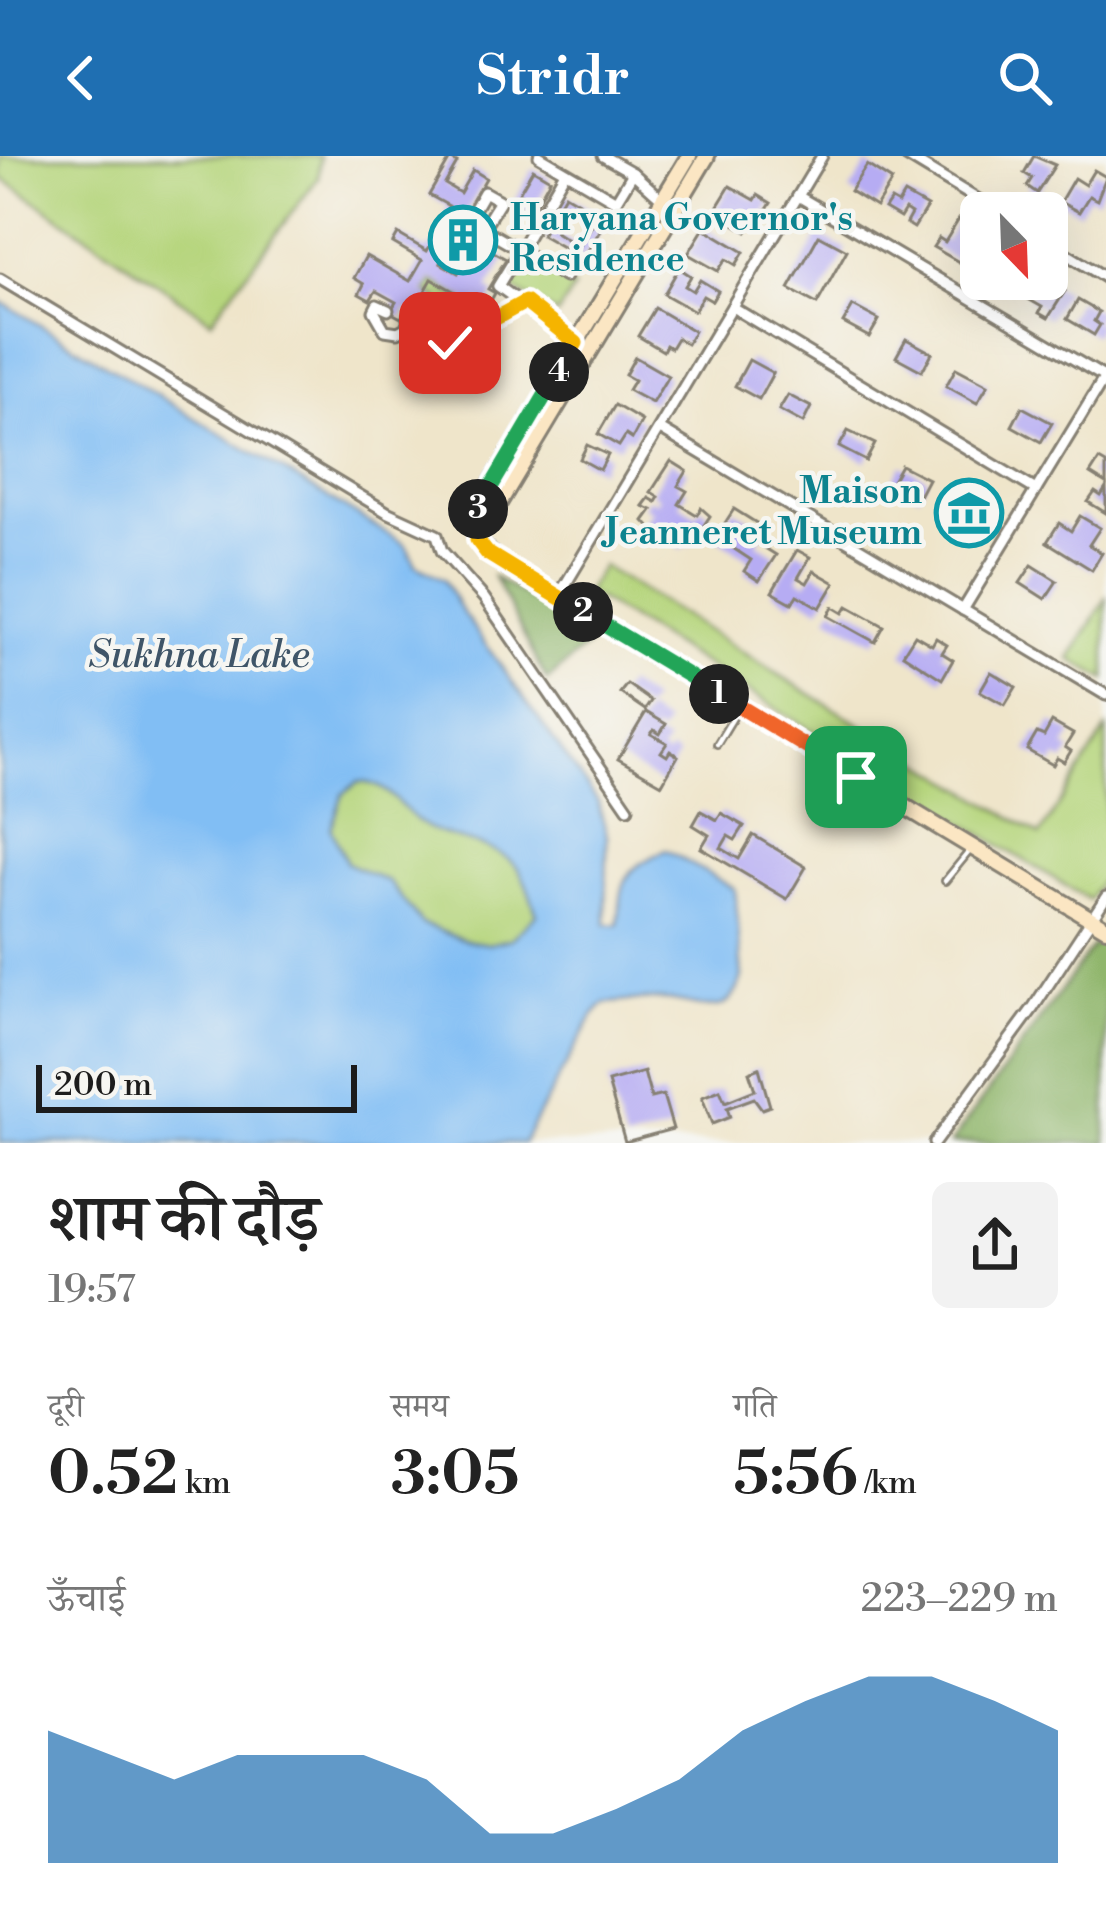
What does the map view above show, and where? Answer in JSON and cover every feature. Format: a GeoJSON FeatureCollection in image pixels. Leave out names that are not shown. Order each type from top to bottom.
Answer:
{"type":"FeatureCollection","features":[{"type":"Feature","properties":{"kind":"main road"},"geometry":{"type":"LineString","coordinates":[[689,156],[482,499],[475,518],[477,540],[500,562],[1099,924]]}},
{"type":"Feature","properties":{"kind":"main road"},"geometry":{"type":"LineString","coordinates":[[477,540],[707,156]]}},
{"type":"Feature","properties":{"kind":"street"},"geometry":{"type":"LineString","coordinates":[[539,156],[616,201],[633,173]]}},
{"type":"Feature","properties":{"kind":"street"},"geometry":{"type":"LineString","coordinates":[[603,156],[633,173],[663,200]]}},
{"type":"Feature","properties":{"kind":"street"},"geometry":{"type":"LineString","coordinates":[[558,597],[822,156]]}},
{"type":"Feature","properties":{"kind":"street"},"geometry":{"type":"LineString","coordinates":[[906,156],[965,192]]}},
{"type":"Feature","properties":{"kind":"street"},"geometry":{"type":"LineString","coordinates":[[566,172],[498,286],[576,343]]}},
{"type":"Feature","properties":{"kind":"street"},"geometry":{"type":"LineString","coordinates":[[798,196],[1105,376],[963,610]]}},
{"type":"Feature","properties":{"kind":"street"},"geometry":{"type":"LineString","coordinates":[[483,228],[565,278]]}},
{"type":"Feature","properties":{"kind":"street"},"geometry":{"type":"LineString","coordinates":[[1068,255],[1106,278]]}},
{"type":"Feature","properties":{"kind":"street"},"geometry":{"type":"LineString","coordinates":[[0,279],[387,512],[437,535],[442,551],[484,598],[628,808]]}},
{"type":"Feature","properties":{"kind":"street"},"geometry":{"type":"LineString","coordinates":[[388,310],[376,305],[374,311],[385,330],[398,332],[411,322],[450,343],[525,302]]}},
{"type":"Feature","properties":{"kind":"street"},"geometry":{"type":"LineString","coordinates":[[732,307],[1036,490]]}},
{"type":"Feature","properties":{"kind":"street"},"geometry":{"type":"LineString","coordinates":[[659,429],[1106,695]]}},
{"type":"Feature","properties":{"kind":"street"},"geometry":{"type":"LineString","coordinates":[[934,1143],[1099,924],[1106,897]]}},
{"type":"Feature","properties":{"kind":"lane"},"geometry":{"type":"LineString","coordinates":[[717,744],[740,706]]}},
{"type":"Feature","properties":{"kind":"lane"},"geometry":{"type":"LineString","coordinates":[[945,881],[973,848]]}},
{"type":"Feature","properties":{"kind":"green space"},"geometry":{"type":"Polygon","coordinates":[[[0,156],[320,156],[318,178],[211,320],[0,177],[0,156]]]}},
{"type":"Feature","properties":{"kind":"green space"},"geometry":{"type":"Polygon","coordinates":[[[522,256],[574,288],[557,315],[505,284],[522,256]]]}},
{"type":"Feature","properties":{"kind":"green space"},"geometry":{"type":"Polygon","coordinates":[[[433,282],[462,299],[460,305],[469,310],[452,339],[424,322],[438,299],[427,292],[433,282]]]}},
{"type":"Feature","properties":{"kind":"green space"},"geometry":{"type":"Polygon","coordinates":[[[602,566],[1040,835],[1106,730],[1106,873],[1089,900],[586,592],[602,566]]]}},
{"type":"Feature","properties":{"kind":"green space"},"geometry":{"type":"Polygon","coordinates":[[[494,577],[594,639],[547,681],[494,577]]]}},
{"type":"Feature","properties":{"kind":"green space"},"geometry":{"type":"Polygon","coordinates":[[[1106,599],[1106,680],[1070,659],[1106,599]]]}},
{"type":"Feature","properties":{"kind":"green space"},"geometry":{"type":"Polygon","coordinates":[[[358,782],[385,790],[429,828],[490,849],[513,863],[537,914],[511,939],[489,944],[463,940],[422,924],[388,882],[347,863],[331,828],[343,794],[358,782]]]}},
{"type":"Feature","properties":{"kind":"green space"},"geometry":{"type":"Polygon","coordinates":[[[1097,940],[1106,946],[1106,1143],[951,1143],[1097,940]]]}},
{"type":"Feature","properties":{"kind":"water","name":"Sukhna Lake"},"geometry":{"type":"Polygon","coordinates":[[[0,301],[405,544],[416,565],[444,579],[458,606],[598,802],[607,836],[606,924],[618,925],[624,886],[632,871],[666,850],[735,889],[742,977],[736,992],[720,1006],[656,1000],[605,1003],[593,1016],[523,1143],[0,1143],[0,301]],[[358,782],[343,794],[331,828],[347,863],[388,882],[422,924],[463,940],[489,944],[511,939],[537,914],[513,863],[490,849],[429,828],[385,790],[358,782]]]}},
{"type":"Feature","properties":{"kind":"building"},"geometry":{"type":"Polygon","coordinates":[[[1034,156],[1055,165],[1038,192],[1027,186],[1032,178],[1024,173],[1034,156]]]}},
{"type":"Feature","properties":{"kind":"building","name":"Haryana Governor's Residence"},"geometry":{"type":"Polygon","coordinates":[[[450,159],[457,163],[445,184],[460,193],[473,170],[486,178],[459,225],[488,241],[485,247],[506,259],[488,289],[495,293],[488,306],[478,300],[473,309],[463,304],[466,298],[432,279],[424,293],[433,298],[422,318],[406,309],[401,318],[390,312],[396,302],[376,291],[370,300],[359,294],[364,284],[354,278],[366,256],[410,281],[422,260],[393,243],[398,234],[427,251],[430,246],[445,254],[440,263],[458,273],[468,255],[438,238],[450,217],[444,214],[449,206],[429,195],[450,159]]]}},
{"type":"Feature","properties":{"kind":"building"},"geometry":{"type":"Polygon","coordinates":[[[867,165],[892,181],[876,207],[850,191],[867,165]]]}},
{"type":"Feature","properties":{"kind":"building"},"geometry":{"type":"Polygon","coordinates":[[[533,169],[550,179],[531,213],[513,203],[533,169]]]}},
{"type":"Feature","properties":{"kind":"building"},"geometry":{"type":"Polygon","coordinates":[[[1094,170],[1106,177],[1097,200],[1089,196],[1079,212],[1068,206],[1066,192],[1074,178],[1085,185],[1094,170]]]}},
{"type":"Feature","properties":{"kind":"building"},"geometry":{"type":"Polygon","coordinates":[[[730,186],[771,203],[747,232],[714,212],[730,186]]]}},
{"type":"Feature","properties":{"kind":"building"},"geometry":{"type":"Polygon","coordinates":[[[565,194],[607,219],[583,259],[541,235],[565,194]],[[569,209],[555,232],[579,247],[593,223],[569,209]]]}},
{"type":"Feature","properties":{"kind":"building"},"geometry":{"type":"Polygon","coordinates":[[[904,194],[927,207],[914,228],[906,223],[911,214],[905,210],[900,218],[885,209],[891,200],[898,204],[904,194]]]}},
{"type":"Feature","properties":{"kind":"building"},"geometry":{"type":"Polygon","coordinates":[[[960,220],[959,262],[933,247],[939,238],[945,242],[960,220]]]}},
{"type":"Feature","properties":{"kind":"building"},"geometry":{"type":"Polygon","coordinates":[[[704,228],[744,252],[736,265],[726,259],[718,271],[688,254],[704,228]]]}},
{"type":"Feature","properties":{"kind":"building"},"geometry":{"type":"Polygon","coordinates":[[[819,235],[847,250],[817,304],[789,289],[819,235]]]}},
{"type":"Feature","properties":{"kind":"building"},"geometry":{"type":"Polygon","coordinates":[[[679,268],[691,276],[685,286],[693,291],[700,280],[718,291],[712,301],[703,296],[694,311],[664,294],[679,268]]]}},
{"type":"Feature","properties":{"kind":"building"},"geometry":{"type":"Polygon","coordinates":[[[1030,300],[1059,300],[1048,318],[1039,313],[1042,307],[1030,300]]]}},
{"type":"Feature","properties":{"kind":"building"},"geometry":{"type":"Polygon","coordinates":[[[1078,300],[1099,312],[1094,321],[1100,325],[1094,335],[1067,319],[1078,300]]]}},
{"type":"Feature","properties":{"kind":"building"},"geometry":{"type":"Polygon","coordinates":[[[853,306],[879,320],[869,337],[843,323],[853,306]]]}},
{"type":"Feature","properties":{"kind":"building"},"geometry":{"type":"Polygon","coordinates":[[[655,308],[694,331],[687,344],[677,338],[663,351],[638,336],[655,308]]]}},
{"type":"Feature","properties":{"kind":"building"},"geometry":{"type":"Polygon","coordinates":[[[906,339],[932,353],[922,371],[896,357],[906,339]]]}},
{"type":"Feature","properties":{"kind":"building"},"geometry":{"type":"Polygon","coordinates":[[[635,357],[668,376],[652,403],[628,390],[634,380],[625,375],[635,357]]]}},
{"type":"Feature","properties":{"kind":"building"},"geometry":{"type":"Polygon","coordinates":[[[749,360],[773,373],[759,399],[735,386],[749,360]]]}},
{"type":"Feature","properties":{"kind":"building"},"geometry":{"type":"Polygon","coordinates":[[[956,368],[988,385],[977,403],[946,386],[956,368]]]}},
{"type":"Feature","properties":{"kind":"building"},"geometry":{"type":"Polygon","coordinates":[[[788,395],[811,407],[803,423],[779,410],[788,395]]]}},
{"type":"Feature","properties":{"kind":"building"},"geometry":{"type":"Polygon","coordinates":[[[615,405],[642,421],[632,439],[626,435],[619,446],[598,434],[615,405]]]}},
{"type":"Feature","properties":{"kind":"building"},"geometry":{"type":"Polygon","coordinates":[[[1022,407],[1052,423],[1041,442],[1012,426],[1022,407]]]}},
{"type":"Feature","properties":{"kind":"building"},"geometry":{"type":"Polygon","coordinates":[[[848,431],[875,444],[866,461],[839,447],[848,431]]]}},
{"type":"Feature","properties":{"kind":"building"},"geometry":{"type":"Polygon","coordinates":[[[587,445],[608,455],[600,470],[580,459],[587,445]]]}},
{"type":"Feature","properties":{"kind":"building"},"geometry":{"type":"Polygon","coordinates":[[[1099,460],[1106,464],[1106,484],[1090,474],[1099,460]]]}},
{"type":"Feature","properties":{"kind":"building"},"geometry":{"type":"Polygon","coordinates":[[[671,461],[687,471],[678,486],[687,491],[679,504],[697,515],[701,508],[710,516],[690,546],[686,543],[682,549],[666,538],[663,543],[650,535],[653,531],[644,521],[652,510],[643,506],[649,498],[656,502],[659,497],[651,492],[671,461]]]}},
{"type":"Feature","properties":{"kind":"building"},"geometry":{"type":"Polygon","coordinates":[[[901,465],[928,479],[919,496],[892,481],[901,465]]]}},
{"type":"Feature","properties":{"kind":"building"},"geometry":{"type":"Polygon","coordinates":[[[1106,488],[1106,513],[1088,502],[1106,488]]]}},
{"type":"Feature","properties":{"kind":"building"},"geometry":{"type":"Polygon","coordinates":[[[957,498],[982,512],[972,529],[947,516],[957,498]]]}},
{"type":"Feature","properties":{"kind":"building"},"geometry":{"type":"Polygon","coordinates":[[[734,509],[766,529],[757,543],[776,555],[759,581],[744,571],[751,560],[716,537],[734,509]]]}},
{"type":"Feature","properties":{"kind":"building"},"geometry":{"type":"Polygon","coordinates":[[[1080,516],[1100,528],[1089,545],[1102,553],[1092,570],[1047,542],[1059,523],[1071,531],[1080,516]]]}},
{"type":"Feature","properties":{"kind":"building"},"geometry":{"type":"Polygon","coordinates":[[[797,550],[810,557],[798,578],[807,583],[814,571],[835,583],[820,608],[797,595],[792,603],[772,592],[797,550]]]}},
{"type":"Feature","properties":{"kind":"building"},"geometry":{"type":"Polygon","coordinates":[[[1032,565],[1057,581],[1045,599],[1020,583],[1032,565]]]}},
{"type":"Feature","properties":{"kind":"building"},"geometry":{"type":"Polygon","coordinates":[[[848,606],[884,626],[875,642],[828,616],[833,607],[843,613],[848,606]]]}},
{"type":"Feature","properties":{"kind":"building"},"geometry":{"type":"Polygon","coordinates":[[[915,635],[932,645],[936,638],[947,645],[942,653],[953,660],[942,679],[903,654],[915,635]]]}},
{"type":"Feature","properties":{"kind":"building"},"geometry":{"type":"Polygon","coordinates":[[[991,672],[1016,687],[1005,705],[980,691],[991,672]]]}},
{"type":"Feature","properties":{"kind":"building"},"geometry":{"type":"Polygon","coordinates":[[[627,684],[651,701],[645,710],[620,693],[627,684]]]}},
{"type":"Feature","properties":{"kind":"building"},"geometry":{"type":"Polygon","coordinates":[[[646,712],[666,724],[660,734],[654,730],[651,734],[667,743],[661,752],[678,756],[662,784],[618,759],[646,712]]]}},
{"type":"Feature","properties":{"kind":"building"},"geometry":{"type":"Polygon","coordinates":[[[1052,722],[1073,734],[1065,747],[1071,751],[1064,762],[1057,758],[1053,765],[1027,750],[1037,733],[1044,736],[1052,722]]]}},
{"type":"Feature","properties":{"kind":"building"},"geometry":{"type":"Polygon","coordinates":[[[701,811],[717,820],[721,813],[744,826],[735,840],[728,836],[721,848],[739,859],[753,835],[806,867],[787,899],[701,848],[709,835],[693,825],[701,811]]]}},
{"type":"Feature","properties":{"kind":"building"},"geometry":{"type":"Polygon","coordinates":[[[759,1068],[770,1106],[762,1109],[754,1098],[727,1108],[730,1117],[712,1124],[702,1097],[720,1090],[725,1102],[755,1090],[749,1072],[759,1068]]]}},
{"type":"Feature","properties":{"kind":"building"},"geometry":{"type":"Polygon","coordinates":[[[644,1072],[651,1098],[663,1095],[673,1129],[625,1142],[608,1082],[644,1072]]]}},
{"type":"Feature","properties":{"kind":"place","name":"Haryana Governor's Residence"},"geometry":{"type":"Point","coordinates":[463,240]}},
{"type":"Feature","properties":{"kind":"place","name":"Maison Jeanneret Museum"},"geometry":{"type":"Point","coordinates":[969,513]}},
{"type":"Feature","properties":{"kind":"route"},"geometry":{"type":"LineString","coordinates":[[450,343],[525,302],[576,343],[482,499],[475,518],[477,540],[487,553],[856,777]]}}]}
